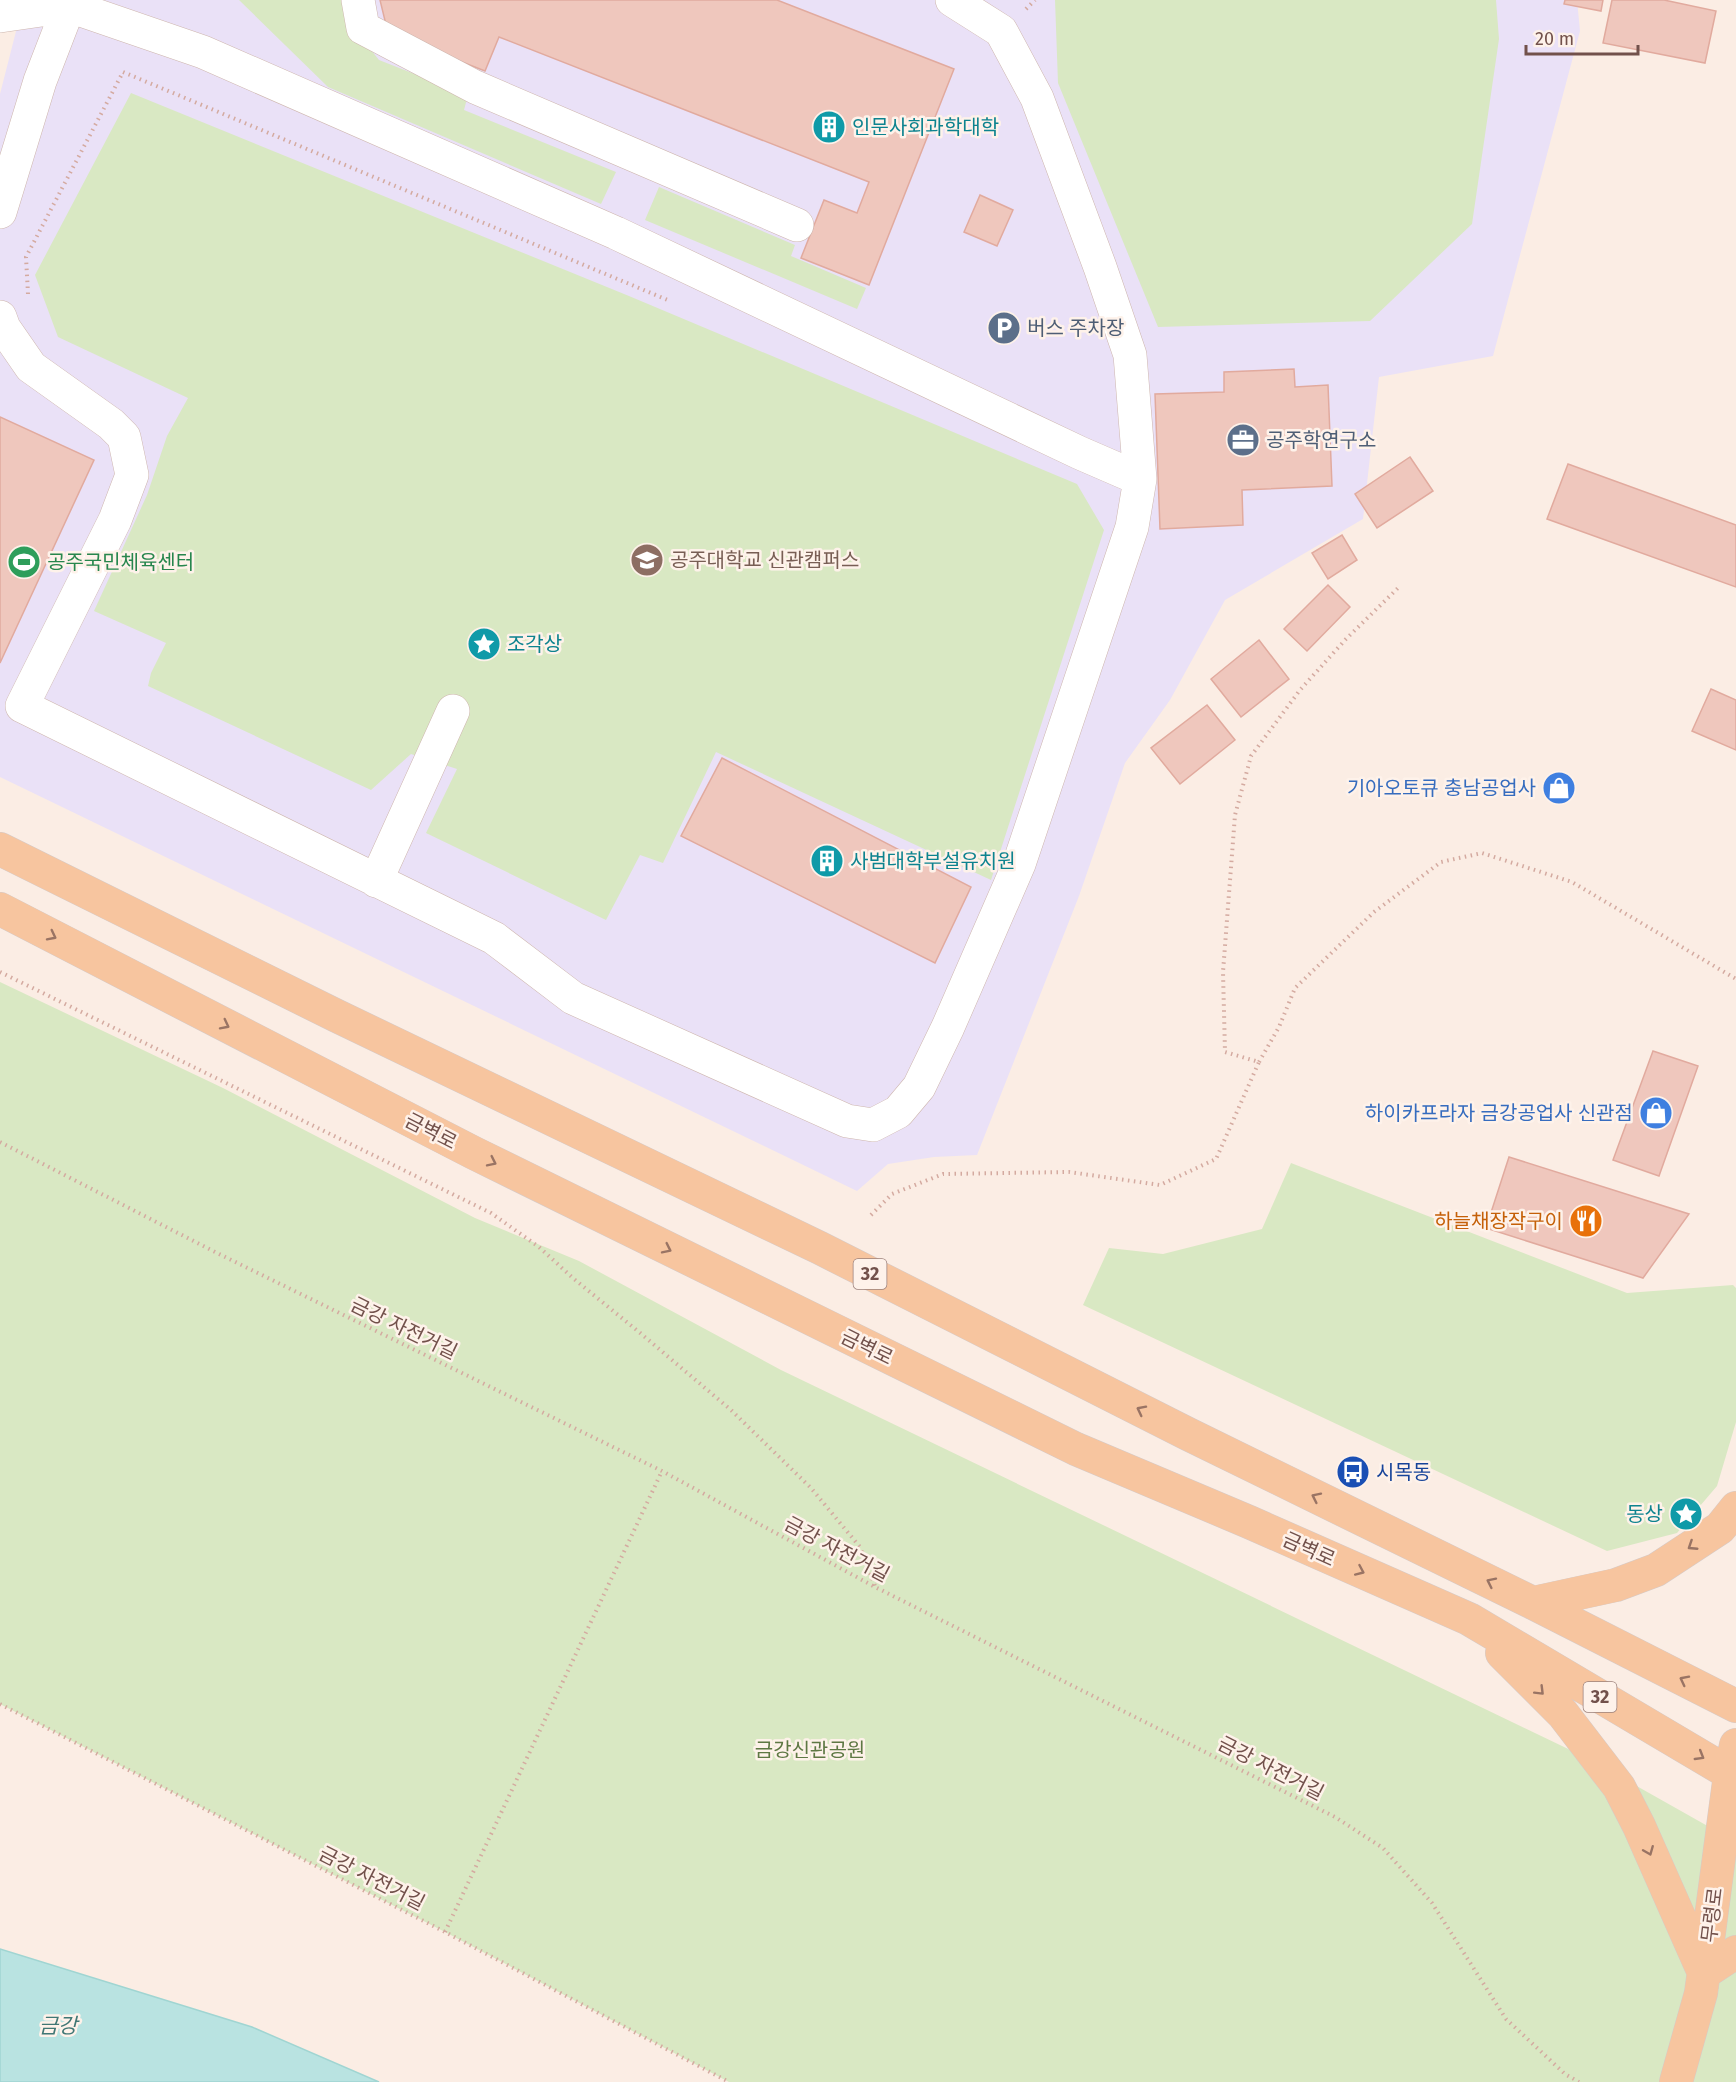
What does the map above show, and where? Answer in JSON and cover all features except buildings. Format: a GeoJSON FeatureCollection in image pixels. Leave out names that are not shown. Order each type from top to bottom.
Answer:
{"type":"FeatureCollection","features":[{"type":"Feature","properties":{"kind":"main road","name":"32"},"geometry":{"type":"LineString","coordinates":[[0,849],[337,1016],[809,1243],[1736,1706]]}},
{"type":"Feature","properties":{"kind":"main road","name":"금벽로"},"geometry":{"type":"LineString","coordinates":[[0,909],[474,1153],[1076,1449],[1469,1619],[1734,1765]]}},
{"type":"Feature","properties":{"kind":"main road"},"geometry":{"type":"LineString","coordinates":[[1533,1603],[1616,1585],[1656,1570],[1720,1528],[1736,1508]]}},
{"type":"Feature","properties":{"kind":"main road"},"geometry":{"type":"LineString","coordinates":[[1469,1619],[1563,1714],[1619,1787],[1639,1826],[1703,1983],[1736,1952]]}},
{"type":"Feature","properties":{"kind":"main road","name":"무령로"},"geometry":{"type":"LineString","coordinates":[[1676,2082],[1703,1983],[1734,1765]]}},
{"type":"Feature","properties":{"kind":"lane"},"geometry":{"type":"LineString","coordinates":[[358,0],[363,28],[475,87],[797,225]]}},
{"type":"Feature","properties":{"kind":"lane"},"geometry":{"type":"LineString","coordinates":[[0,317],[4,328],[31,367],[111,424],[124,437],[132,475],[115,520],[22,706],[494,938],[573,998],[847,1121],[873,1125],[898,1112],[919,1087],[948,1027],[1019,864],[1132,527],[1140,479],[1130,355],[1037,98],[1001,32],[952,0]]}},
{"type":"Feature","properties":{"kind":"lane"},"geometry":{"type":"LineString","coordinates":[[0,16],[71,3],[203,52],[616,232],[1080,453],[1140,479]]}},
{"type":"Feature","properties":{"kind":"lane"},"geometry":{"type":"LineString","coordinates":[[0,212],[40,81],[71,3]]}},
{"type":"Feature","properties":{"kind":"lane"},"geometry":{"type":"LineString","coordinates":[[376,881],[453,711]]}},
{"type":"Feature","properties":{"kind":"path"},"geometry":{"type":"LineString","coordinates":[[28,298],[26,257],[123,72],[672,303]]}},
{"type":"Feature","properties":{"kind":"path"},"geometry":{"type":"LineString","coordinates":[[1259,1062],[1225,1052],[1223,972],[1235,815],[1251,756],[1300,690],[1346,639],[1398,588]]}},
{"type":"Feature","properties":{"kind":"path"},"geometry":{"type":"LineString","coordinates":[[871,1215],[892,1194],[944,1174],[1069,1172],[1160,1185],[1216,1159],[1259,1062],[1279,1027],[1295,988],[1374,912],[1441,862],[1482,853],[1572,882],[1736,978]]}},
{"type":"Feature","properties":{"kind":"path"},"geometry":{"type":"LineString","coordinates":[[0,972],[491,1213],[538,1247],[574,1280],[731,1410],[811,1488],[860,1547],[875,1587]]}},
{"type":"Feature","properties":{"kind":"path","name":"금강 자전거길"},"geometry":{"type":"LineString","coordinates":[[0,1142],[217,1253],[662,1472],[875,1587],[1335,1817],[1383,1848],[1432,1903],[1506,2019],[1565,2074],[1579,2082]]}},
{"type":"Feature","properties":{"kind":"path"},"geometry":{"type":"LineString","coordinates":[[445,1932],[662,1472]]}},
{"type":"Feature","properties":{"kind":"path","name":"금강 자전거길"},"geometry":{"type":"LineString","coordinates":[[0,1704],[445,1932],[729,2082]]}},
{"type":"Feature","properties":{"kind":"shaded area","name":"공주대학교 신관캠퍼스"},"geometry":{"type":"Polygon","coordinates":[[[24,0],[1577,0],[1580,31],[1493,356],[1379,377],[1363,519],[1225,600],[1170,700],[1125,763],[1079,896],[977,1155],[934,1157],[888,1164],[857,1191],[0,777],[0,94],[24,0]]]}},
{"type":"Feature","properties":{"kind":"green space"},"geometry":{"type":"Polygon","coordinates":[[[239,0],[343,0],[344,16],[379,60],[468,95],[464,110],[616,172],[601,204],[328,87],[239,0]]]}},
{"type":"Feature","properties":{"kind":"green space"},"geometry":{"type":"Polygon","coordinates":[[[1055,0],[1496,0],[1499,39],[1472,224],[1370,321],[1158,327],[1058,83],[1055,0]]]}},
{"type":"Feature","properties":{"kind":"green space"},"geometry":{"type":"Polygon","coordinates":[[[131,93],[629,296],[1077,484],[1104,530],[991,880],[716,752],[663,863],[640,855],[606,920],[426,833],[457,769],[411,754],[371,790],[148,686],[151,673],[166,643],[94,611],[147,495],[167,436],[188,398],[58,337],[35,275],[131,93]]]}},
{"type":"Feature","properties":{"kind":"green space"},"geometry":{"type":"Polygon","coordinates":[[[659,187],[795,245],[791,256],[866,288],[857,309],[645,220],[659,187]]]}},
{"type":"Feature","properties":{"kind":"green space","name":"금강신관공원"},"geometry":{"type":"Polygon","coordinates":[[[0,982],[223,1088],[475,1218],[579,1261],[781,1370],[1587,1758],[1736,1842],[1736,2082],[729,2082],[445,1932],[0,1704],[0,982]]]}},
{"type":"Feature","properties":{"kind":"green space"},"geometry":{"type":"Polygon","coordinates":[[[1291,1163],[1627,1293],[1733,1285],[1736,1288],[1736,1422],[1717,1486],[1677,1533],[1607,1551],[1083,1305],[1109,1248],[1163,1254],[1262,1229],[1291,1163]]]}},
{"type":"Feature","properties":{"kind":"water","name":"금강"},"geometry":{"type":"Polygon","coordinates":[[[0,1949],[252,2027],[379,2082],[0,2082],[0,1949]]]}},
{"type":"Feature","properties":{"kind":"place","name":"인문사회과학대학"},"geometry":{"type":"Point","coordinates":[829,127]}},
{"type":"Feature","properties":{"kind":"place","name":"버스 주차장"},"geometry":{"type":"Point","coordinates":[1004,328]}},
{"type":"Feature","properties":{"kind":"place","name":"공주학연구소"},"geometry":{"type":"Point","coordinates":[1243,440]}},
{"type":"Feature","properties":{"kind":"place","name":"공주대학교 신관캠퍼스"},"geometry":{"type":"Point","coordinates":[647,560]}},
{"type":"Feature","properties":{"kind":"place","name":"공주국민체육센터"},"geometry":{"type":"Point","coordinates":[24,562]}},
{"type":"Feature","properties":{"kind":"place","name":"조각상"},"geometry":{"type":"Point","coordinates":[484,644]}},
{"type":"Feature","properties":{"kind":"place","name":"기아오토큐 충남공업사"},"geometry":{"type":"Point","coordinates":[1559,788]}},
{"type":"Feature","properties":{"kind":"place","name":"사범대학부설유치원"},"geometry":{"type":"Point","coordinates":[827,861]}},
{"type":"Feature","properties":{"kind":"place","name":"하이카프라자 금강공업사 신관점"},"geometry":{"type":"Point","coordinates":[1656,1113]}},
{"type":"Feature","properties":{"kind":"place","name":"하늘채장작구이"},"geometry":{"type":"Point","coordinates":[1586,1221]}},
{"type":"Feature","properties":{"kind":"place","name":"시목동"},"geometry":{"type":"Point","coordinates":[1353,1472]}},
{"type":"Feature","properties":{"kind":"place","name":"동상"},"geometry":{"type":"Point","coordinates":[1686,1514]}}]}
